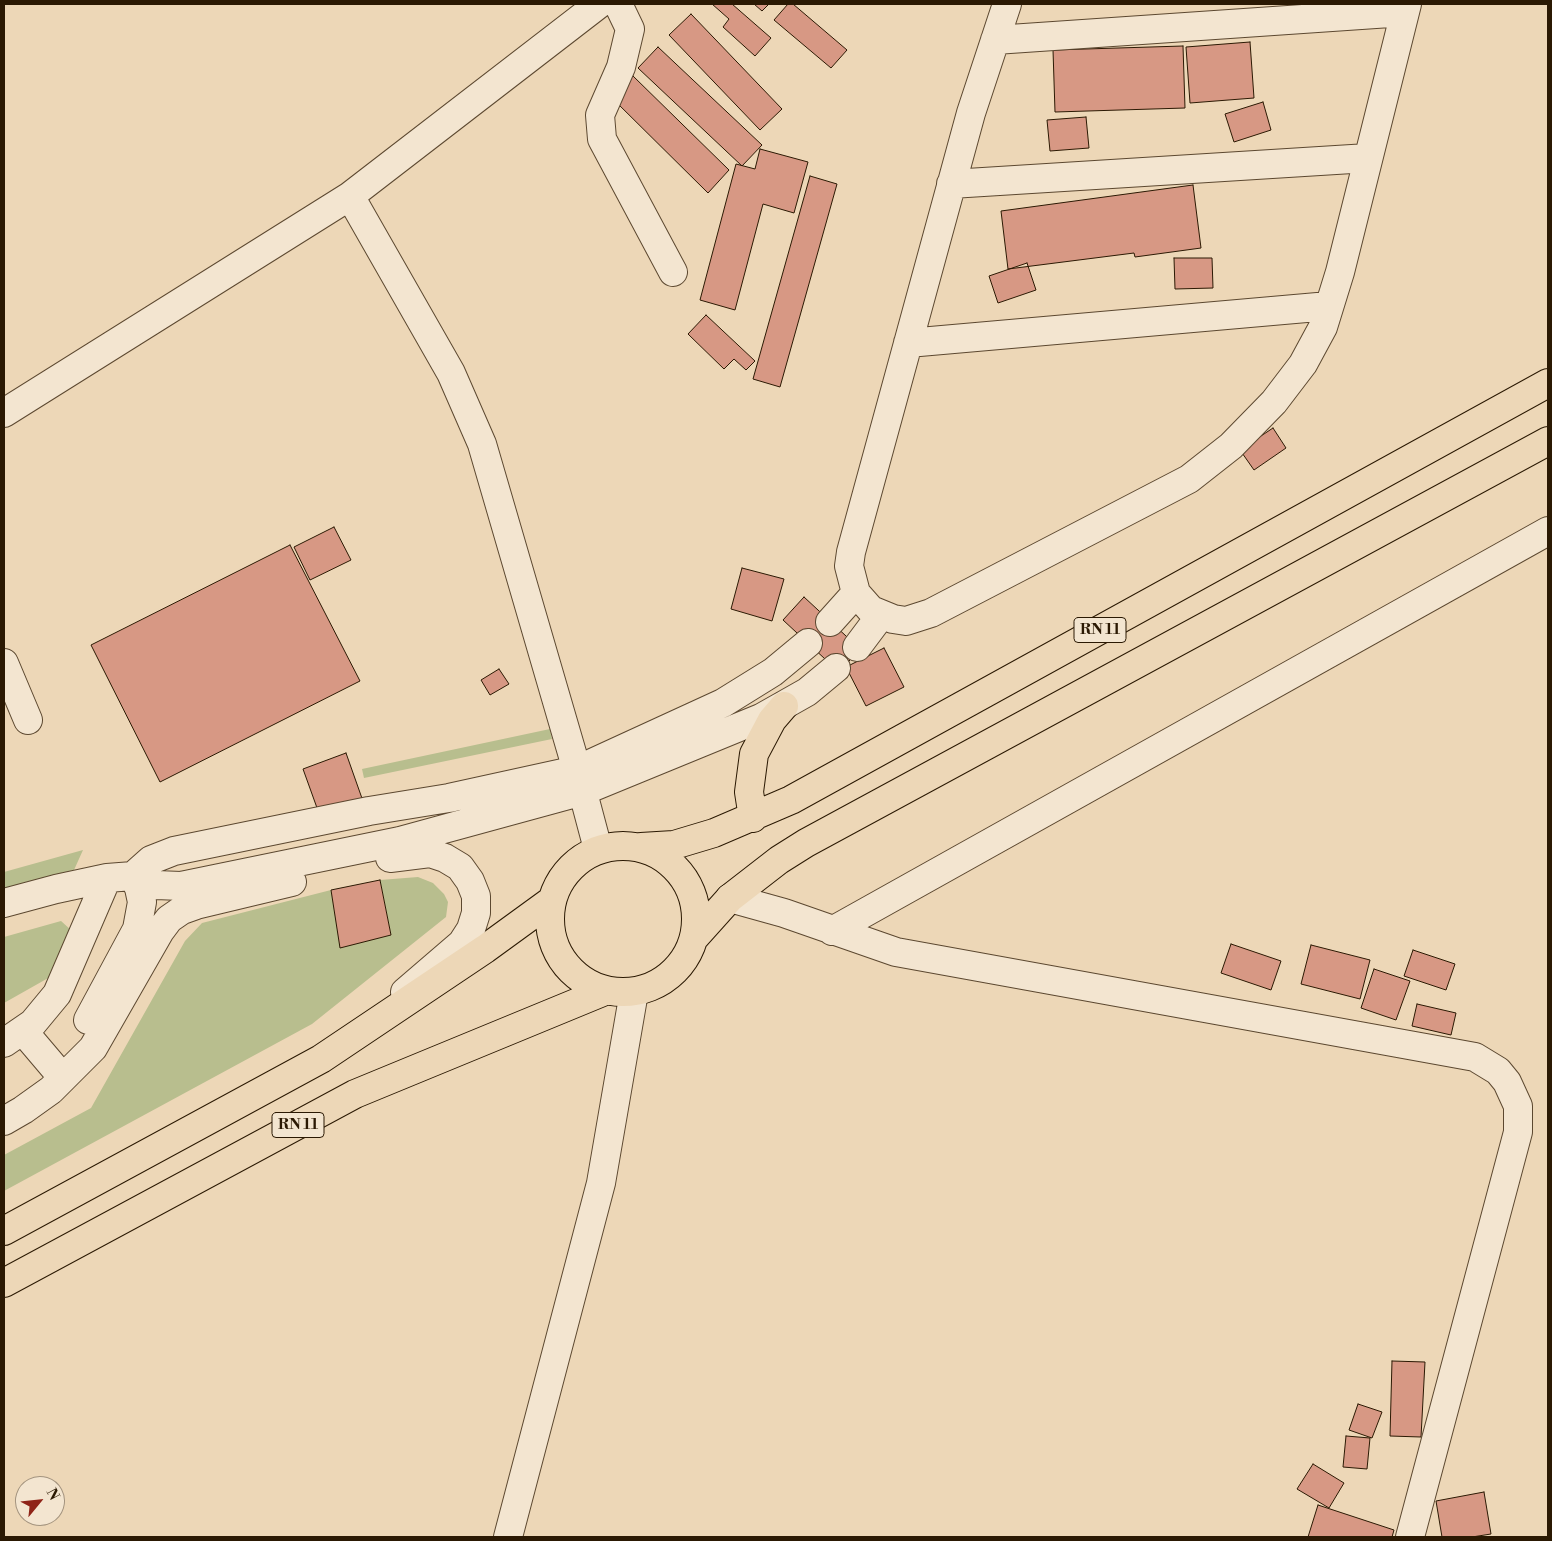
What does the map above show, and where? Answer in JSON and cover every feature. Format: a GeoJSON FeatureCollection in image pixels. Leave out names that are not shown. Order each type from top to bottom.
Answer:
{"type":"FeatureCollection","features":[{"type":"Feature","properties":{"kind":"highway","name":"RN 11"},"geometry":{"type":"LineString","coordinates":[[640,848],[674,845],[753,818],[791,800],[1548,383]]}},
{"type":"Feature","properties":{"kind":"highway","name":"RN 11"},"geometry":{"type":"LineString","coordinates":[[695,937],[730,898],[773,864],[806,843],[1548,440]]}},
{"type":"Feature","properties":{"kind":"highway"},"geometry":{"type":"LineString","coordinates":[[753,818],[749,792],[754,754],[767,728],[784,706]]}},
{"type":"Feature","properties":{"kind":"highway"},"geometry":{"type":"LineString","coordinates":[[619,845],[640,848],[667,860],[686,881],[696,909],[695,937],[682,964],[661,983],[634,992],[605,991],[579,979],[559,958],[549,930],[551,901],[560,879],[576,861],[598,849],[619,845]]}},
{"type":"Feature","properties":{"kind":"highway","name":"RN 11"},"geometry":{"type":"LineString","coordinates":[[4,1231],[321,1059],[486,948],[551,901]]}},
{"type":"Feature","properties":{"kind":"highway","name":"RN 11"},"geometry":{"type":"LineString","coordinates":[[4,1284],[355,1094],[605,991]]}},
{"type":"Feature","properties":{"kind":"street"},"geometry":{"type":"LineString","coordinates":[[4,413],[350,196],[599,4]]}},
{"type":"Feature","properties":{"kind":"street"},"geometry":{"type":"LineString","coordinates":[[618,4],[630,29],[621,67],[600,115],[602,139],[673,272]]}},
{"type":"Feature","properties":{"kind":"street"},"geometry":{"type":"LineString","coordinates":[[995,40],[1406,8],[1323,327],[1303,364],[1274,402],[1231,446],[1189,479],[931,613],[906,620],[881,615],[871,610],[856,593],[849,566],[851,552],[970,113],[1007,4]]}},
{"type":"Feature","properties":{"kind":"street"},"geometry":{"type":"LineString","coordinates":[[951,184],[1368,158]]}},
{"type":"Feature","properties":{"kind":"street"},"geometry":{"type":"LineString","coordinates":[[350,196],[451,373],[482,444],[598,849]]}},
{"type":"Feature","properties":{"kind":"street"},"geometry":{"type":"LineString","coordinates":[[908,342],[1329,306]]}},
{"type":"Feature","properties":{"kind":"street"},"geometry":{"type":"LineString","coordinates":[[832,931],[1548,531]]}},
{"type":"Feature","properties":{"kind":"street"},"geometry":{"type":"LineString","coordinates":[[830,622],[856,593]]}},
{"type":"Feature","properties":{"kind":"street"},"geometry":{"type":"LineString","coordinates":[[857,647],[881,615]]}},
{"type":"Feature","properties":{"kind":"street"},"geometry":{"type":"LineString","coordinates":[[4,903],[64,886],[120,877],[151,860],[174,852],[369,811],[449,798],[580,781],[723,703],[773,672],[808,643]]}},
{"type":"Feature","properties":{"kind":"street"},"geometry":{"type":"LineString","coordinates":[[4,662],[28,720]]}},
{"type":"Feature","properties":{"kind":"street"},"geometry":{"type":"LineString","coordinates":[[120,877],[156,885],[181,886],[400,841],[580,781],[784,706],[807,692],[836,668]]}},
{"type":"Feature","properties":{"kind":"street"},"geometry":{"type":"LineString","coordinates":[[4,1121],[37,1101],[93,1048],[160,931],[169,919],[182,910],[403,855],[430,853],[446,858],[460,867],[470,881],[476,896],[471,929],[462,943],[321,1059]]}},
{"type":"Feature","properties":{"kind":"street"},"geometry":{"type":"LineString","coordinates":[[63,1078],[14,1037],[42,1014],[57,994],[120,877]]}},
{"type":"Feature","properties":{"kind":"street"},"geometry":{"type":"LineString","coordinates":[[63,1078],[78,1039],[137,929],[142,902],[139,888],[120,877]]}},
{"type":"Feature","properties":{"kind":"street"},"geometry":{"type":"LineString","coordinates":[[730,898],[784,913],[896,952],[928,960],[1475,1057],[1498,1072],[1515,1099],[1519,1119],[1518,1132],[1410,1537]]}},
{"type":"Feature","properties":{"kind":"street"},"geometry":{"type":"LineString","coordinates":[[508,1537],[601,1183],[634,992]]}},
{"type":"Feature","properties":{"kind":"green space"},"geometry":{"type":"Polygon","coordinates":[[[550,729],[552,739],[364,778],[362,769],[550,729]]]}},
{"type":"Feature","properties":{"kind":"green space"},"geometry":{"type":"Polygon","coordinates":[[[83,850],[74,870],[4,890],[4,872],[83,850]]]}},
{"type":"Feature","properties":{"kind":"green space"},"geometry":{"type":"Polygon","coordinates":[[[418,877],[433,883],[444,894],[448,902],[446,917],[312,1024],[4,1191],[4,1155],[91,1108],[185,941],[202,923],[331,890],[341,947],[391,935],[380,880],[418,877]]]}},
{"type":"Feature","properties":{"kind":"green space"},"geometry":{"type":"Polygon","coordinates":[[[61,921],[71,930],[50,977],[4,1003],[4,937],[61,921]]]}},
{"type":"Feature","properties":{"kind":"building"},"geometry":{"type":"Polygon","coordinates":[[[712,4],[732,4],[771,38],[755,56],[723,27],[729,19],[712,4]]]}},
{"type":"Feature","properties":{"kind":"building"},"geometry":{"type":"Polygon","coordinates":[[[754,4],[769,4],[762,11],[754,4]]]}},
{"type":"Feature","properties":{"kind":"building"},"geometry":{"type":"Polygon","coordinates":[[[788,4],[793,4],[847,50],[831,68],[774,20],[788,4]]]}},
{"type":"Feature","properties":{"kind":"building"},"geometry":{"type":"Polygon","coordinates":[[[691,14],[782,109],[760,130],[669,35],[691,14]]]}},
{"type":"Feature","properties":{"kind":"building"},"geometry":{"type":"Polygon","coordinates":[[[1250,42],[1254,98],[1190,103],[1186,47],[1250,42]]]}},
{"type":"Feature","properties":{"kind":"building"},"geometry":{"type":"Polygon","coordinates":[[[1183,46],[1185,108],[1055,112],[1053,50],[1183,46]]]}},
{"type":"Feature","properties":{"kind":"building"},"geometry":{"type":"Polygon","coordinates":[[[658,47],[762,145],[742,166],[638,68],[658,47]]]}},
{"type":"Feature","properties":{"kind":"building"},"geometry":{"type":"Polygon","coordinates":[[[633,76],[729,170],[708,193],[612,98],[633,76]]]}},
{"type":"Feature","properties":{"kind":"building"},"geometry":{"type":"Polygon","coordinates":[[[1263,102],[1271,130],[1234,142],[1225,114],[1263,102]]]}},
{"type":"Feature","properties":{"kind":"building"},"geometry":{"type":"Polygon","coordinates":[[[1086,117],[1089,148],[1050,151],[1047,120],[1086,117]]]}},
{"type":"Feature","properties":{"kind":"building"},"geometry":{"type":"Polygon","coordinates":[[[760,149],[808,162],[794,213],[763,204],[735,310],[700,300],[736,164],[755,169],[760,149]]]}},
{"type":"Feature","properties":{"kind":"building"},"geometry":{"type":"Polygon","coordinates":[[[810,176],[837,184],[780,387],[753,379],[810,176]]]}},
{"type":"Feature","properties":{"kind":"building"},"geometry":{"type":"Polygon","coordinates":[[[1193,185],[1201,248],[1135,257],[1134,253],[1008,269],[1001,211],[1193,185]]]}},
{"type":"Feature","properties":{"kind":"building"},"geometry":{"type":"Polygon","coordinates":[[[1174,258],[1212,258],[1213,288],[1175,289],[1174,258]]]}},
{"type":"Feature","properties":{"kind":"building"},"geometry":{"type":"Polygon","coordinates":[[[1027,263],[1036,290],[998,303],[989,276],[1027,263]]]}},
{"type":"Feature","properties":{"kind":"building"},"geometry":{"type":"Polygon","coordinates":[[[706,315],[755,361],[746,370],[734,359],[724,369],[688,334],[706,315]]]}},
{"type":"Feature","properties":{"kind":"building"},"geometry":{"type":"Polygon","coordinates":[[[1273,428],[1286,448],[1254,470],[1240,450],[1273,428]]]}},
{"type":"Feature","properties":{"kind":"building"},"geometry":{"type":"Polygon","coordinates":[[[334,527],[351,560],[310,580],[294,547],[334,527]]]}},
{"type":"Feature","properties":{"kind":"building"},"geometry":{"type":"Polygon","coordinates":[[[290,545],[360,681],[160,782],[91,645],[290,545]]]}},
{"type":"Feature","properties":{"kind":"building"},"geometry":{"type":"Polygon","coordinates":[[[742,568],[784,579],[772,621],[731,609],[742,568]]]}},
{"type":"Feature","properties":{"kind":"building"},"geometry":{"type":"Polygon","coordinates":[[[804,597],[860,649],[839,672],[783,620],[804,597]]]}},
{"type":"Feature","properties":{"kind":"building"},"geometry":{"type":"Polygon","coordinates":[[[884,648],[904,687],[866,706],[846,667],[884,648]]]}},
{"type":"Feature","properties":{"kind":"building"},"geometry":{"type":"Polygon","coordinates":[[[499,669],[509,684],[490,695],[481,680],[499,669]]]}},
{"type":"Feature","properties":{"kind":"building"},"geometry":{"type":"Polygon","coordinates":[[[346,753],[364,804],[321,819],[303,769],[346,753]]]}},
{"type":"Feature","properties":{"kind":"building"},"geometry":{"type":"Polygon","coordinates":[[[380,880],[391,935],[340,948],[331,890],[380,880]]]}},
{"type":"Feature","properties":{"kind":"building"},"geometry":{"type":"Polygon","coordinates":[[[1231,944],[1281,961],[1271,990],[1221,973],[1231,944]]]}},
{"type":"Feature","properties":{"kind":"building"},"geometry":{"type":"Polygon","coordinates":[[[1311,945],[1370,960],[1360,999],[1301,984],[1311,945]]]}},
{"type":"Feature","properties":{"kind":"building"},"geometry":{"type":"Polygon","coordinates":[[[1413,950],[1455,964],[1446,990],[1404,976],[1413,950]]]}},
{"type":"Feature","properties":{"kind":"building"},"geometry":{"type":"Polygon","coordinates":[[[1374,969],[1410,981],[1396,1020],[1361,1008],[1374,969]]]}},
{"type":"Feature","properties":{"kind":"building"},"geometry":{"type":"Polygon","coordinates":[[[1417,1004],[1456,1013],[1451,1035],[1412,1026],[1417,1004]]]}},
{"type":"Feature","properties":{"kind":"building"},"geometry":{"type":"Polygon","coordinates":[[[1392,1361],[1425,1362],[1421,1437],[1390,1436],[1392,1361]]]}},
{"type":"Feature","properties":{"kind":"building"},"geometry":{"type":"Polygon","coordinates":[[[1358,1404],[1382,1412],[1372,1438],[1349,1430],[1358,1404]]]}},
{"type":"Feature","properties":{"kind":"building"},"geometry":{"type":"Polygon","coordinates":[[[1346,1436],[1370,1438],[1367,1469],[1343,1467],[1346,1436]]]}},
{"type":"Feature","properties":{"kind":"building"},"geometry":{"type":"Polygon","coordinates":[[[1313,1464],[1344,1483],[1329,1508],[1297,1489],[1313,1464]]]}},
{"type":"Feature","properties":{"kind":"building"},"geometry":{"type":"Polygon","coordinates":[[[1484,1492],[1491,1534],[1472,1537],[1442,1537],[1436,1501],[1484,1492]]]}},
{"type":"Feature","properties":{"kind":"building"},"geometry":{"type":"Polygon","coordinates":[[[1318,1505],[1394,1530],[1392,1537],[1308,1537],[1318,1505]]]}}]}
